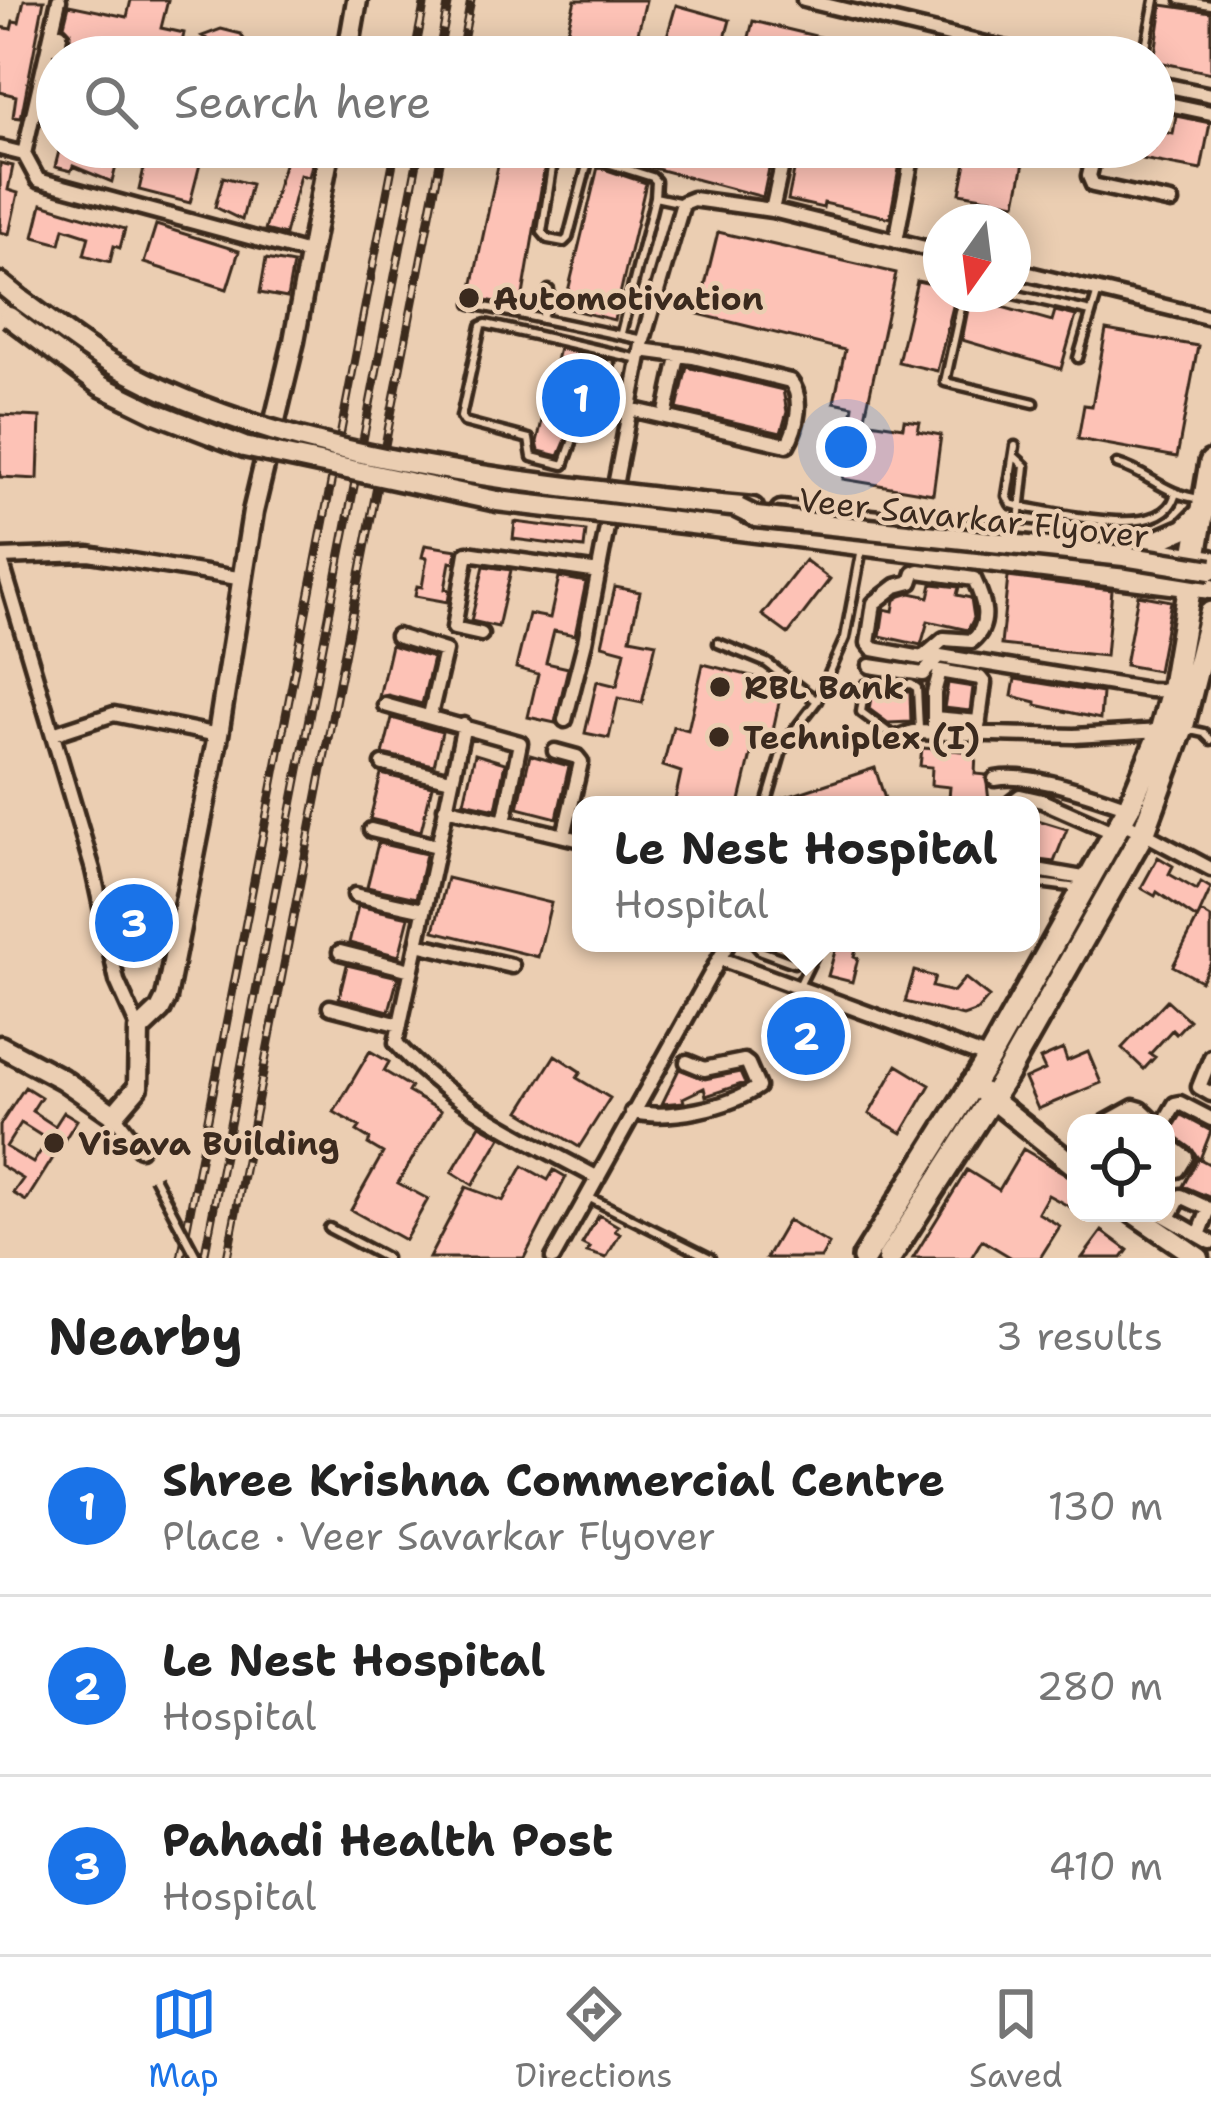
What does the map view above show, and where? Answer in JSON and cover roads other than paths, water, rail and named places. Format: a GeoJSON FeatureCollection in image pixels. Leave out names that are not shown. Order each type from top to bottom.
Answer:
{"type":"FeatureCollection","features":[{"type":"Feature","properties":{"kind":"main road"},"geometry":{"type":"LineString","coordinates":[[350,36],[358,0]]}},
{"type":"Feature","properties":{"kind":"main road"},"geometry":{"type":"LineString","coordinates":[[0,1046],[62,1079],[114,1115],[138,1087],[139,1030],[166,998],[218,735],[253,512],[326,168]]}},
{"type":"Feature","properties":{"kind":"main road"},"geometry":{"type":"LineString","coordinates":[[0,283],[10,309],[101,386],[156,413],[244,447],[497,501],[700,525],[735,518],[1141,547],[1184,530],[1204,504]]}},
{"type":"Feature","properties":{"kind":"main road"},"geometry":{"type":"LineString","coordinates":[[10,309],[110,363],[220,413],[398,460],[699,503],[735,518],[863,545],[976,558],[1205,572]]}},
{"type":"Feature","properties":{"kind":"main road"},"geometry":{"type":"LineString","coordinates":[[864,1258],[981,1089],[1144,831],[1182,691],[1205,572],[1204,504],[1211,462]]}},
{"type":"Feature","properties":{"kind":"main road","name":"Veer Savarkar Flyover"},"geometry":{"type":"LineString","coordinates":[[735,518],[1205,572]]}},
{"type":"Feature","properties":{"kind":"main road"},"geometry":{"type":"LineString","coordinates":[[1106,544],[1205,572]]}},
{"type":"Feature","properties":{"kind":"main road"},"geometry":{"type":"LineString","coordinates":[[1182,691],[1207,650],[1211,613]]}},
{"type":"Feature","properties":{"kind":"main road"},"geometry":{"type":"LineString","coordinates":[[889,1258],[981,1089],[989,1058],[1172,730]]}},
{"type":"Feature","properties":{"kind":"main road"},"geometry":{"type":"LineString","coordinates":[[981,1089],[1067,1160]]}},
{"type":"Feature","properties":{"kind":"main road"},"geometry":{"type":"LineString","coordinates":[[1146,1222],[1198,1258]]}},
{"type":"Feature","properties":{"kind":"street"},"geometry":{"type":"LineString","coordinates":[[804,0],[953,36]]}},
{"type":"Feature","properties":{"kind":"street"},"geometry":{"type":"LineString","coordinates":[[58,36],[63,2]]}},
{"type":"Feature","properties":{"kind":"street"},"geometry":{"type":"LineString","coordinates":[[57,36],[63,2]]}},
{"type":"Feature","properties":{"kind":"street"},"geometry":{"type":"LineString","coordinates":[[1175,87],[1211,95]]}},
{"type":"Feature","properties":{"kind":"street"},"geometry":{"type":"LineString","coordinates":[[1175,105],[1211,113]]}},
{"type":"Feature","properties":{"kind":"street"},"geometry":{"type":"LineString","coordinates":[[36,116],[24,154],[38,180],[311,254]]}},
{"type":"Feature","properties":{"kind":"street"},"geometry":{"type":"LineString","coordinates":[[0,148],[24,154]]}},
{"type":"Feature","properties":{"kind":"street"},"geometry":{"type":"LineString","coordinates":[[772,210],[781,168]]}},
{"type":"Feature","properties":{"kind":"street"},"geometry":{"type":"LineString","coordinates":[[896,241],[910,168]]}},
{"type":"Feature","properties":{"kind":"street"},"geometry":{"type":"LineString","coordinates":[[1091,168],[1093,185],[1171,202]]}},
{"type":"Feature","properties":{"kind":"street"},"geometry":{"type":"LineString","coordinates":[[565,720],[599,572],[641,349],[683,203],[693,199],[772,210],[923,248]]}},
{"type":"Feature","properties":{"kind":"street"},"geometry":{"type":"LineString","coordinates":[[1031,273],[1211,318]]}},
{"type":"Feature","properties":{"kind":"street"},"geometry":{"type":"LineString","coordinates":[[630,410],[787,445],[799,404],[790,382],[641,349]]}},
{"type":"Feature","properties":{"kind":"street"},"geometry":{"type":"LineString","coordinates":[[665,417],[678,357]]}},
{"type":"Feature","properties":{"kind":"street"},"geometry":{"type":"LineString","coordinates":[[481,634],[454,628],[467,553],[599,572]]}},
{"type":"Feature","properties":{"kind":"street"},"geometry":{"type":"LineString","coordinates":[[139,1030],[117,982],[93,870],[0,557],[88,554],[244,579]]}},
{"type":"Feature","properties":{"kind":"street"},"geometry":{"type":"LineString","coordinates":[[974,579],[914,573],[911,582],[896,586],[874,603],[868,643],[873,649],[922,658],[944,639],[972,641],[980,634],[986,605],[974,579],[976,558]]}},
{"type":"Feature","properties":{"kind":"street"},"geometry":{"type":"LineString","coordinates":[[398,637],[445,651],[430,715]]}},
{"type":"Feature","properties":{"kind":"street"},"geometry":{"type":"LineString","coordinates":[[870,666],[923,674],[940,656],[1182,691]]}},
{"type":"Feature","properties":{"kind":"street"},"geometry":{"type":"LineString","coordinates":[[934,726],[940,671],[984,683],[978,728]]}},
{"type":"Feature","properties":{"kind":"street"},"geometry":{"type":"LineString","coordinates":[[385,705],[520,743],[504,822]]}},
{"type":"Feature","properties":{"kind":"street"},"geometry":{"type":"LineString","coordinates":[[53,734],[114,714],[218,735]]}},
{"type":"Feature","properties":{"kind":"street"},"geometry":{"type":"LineString","coordinates":[[464,725],[396,1043],[424,1075],[469,1107],[598,1178]]}},
{"type":"Feature","properties":{"kind":"street"},"geometry":{"type":"LineString","coordinates":[[890,739],[934,726],[1074,736],[1172,730]]}},
{"type":"Feature","properties":{"kind":"street"},"geometry":{"type":"LineString","coordinates":[[555,751],[580,762],[572,796]]}},
{"type":"Feature","properties":{"kind":"street"},"geometry":{"type":"LineString","coordinates":[[383,764],[451,780]]}},
{"type":"Feature","properties":{"kind":"street"},"geometry":{"type":"LineString","coordinates":[[995,779],[1010,776],[1073,789],[1211,869]]}},
{"type":"Feature","properties":{"kind":"street"},"geometry":{"type":"LineString","coordinates":[[563,836],[572,797]]}},
{"type":"Feature","properties":{"kind":"street"},"geometry":{"type":"LineString","coordinates":[[1040,801],[1122,821]]}},
{"type":"Feature","properties":{"kind":"street"},"geometry":{"type":"LineString","coordinates":[[445,808],[572,838]]}},
{"type":"Feature","properties":{"kind":"street"},"geometry":{"type":"LineString","coordinates":[[371,830],[437,846]]}},
{"type":"Feature","properties":{"kind":"street"},"geometry":{"type":"LineString","coordinates":[[1040,871],[1085,884]]}},
{"type":"Feature","properties":{"kind":"street"},"geometry":{"type":"LineString","coordinates":[[355,895],[424,910]]}},
{"type":"Feature","properties":{"kind":"street"},"geometry":{"type":"LineString","coordinates":[[417,944],[512,966]]}},
{"type":"Feature","properties":{"kind":"street"},"geometry":{"type":"LineString","coordinates":[[340,952],[411,970]]}},
{"type":"Feature","properties":{"kind":"street"},"geometry":{"type":"LineString","coordinates":[[553,1258],[724,952]]}},
{"type":"Feature","properties":{"kind":"street"},"geometry":{"type":"LineString","coordinates":[[721,958],[989,1058]]}},
{"type":"Feature","properties":{"kind":"street"},"geometry":{"type":"LineString","coordinates":[[330,1006],[400,1024]]}},
{"type":"Feature","properties":{"kind":"street"},"geometry":{"type":"LineString","coordinates":[[1211,1057],[1198,1087],[1211,1094]]}},
{"type":"Feature","properties":{"kind":"street"},"geometry":{"type":"LineString","coordinates":[[632,1112],[699,1109],[758,1087],[744,1061],[704,1069],[687,1062]]}},
{"type":"Feature","properties":{"kind":"street"},"geometry":{"type":"LineString","coordinates":[[1167,1114],[1180,1103],[1211,1119]]}},
{"type":"Feature","properties":{"kind":"street"},"geometry":{"type":"LineString","coordinates":[[1121,1114],[1134,1107],[1149,1114]]}},
{"type":"Feature","properties":{"kind":"street"},"geometry":{"type":"LineString","coordinates":[[114,1115],[140,1149]]}},
{"type":"Feature","properties":{"kind":"street"},"geometry":{"type":"LineString","coordinates":[[1175,1149],[1186,1157],[1175,1169]]}},
{"type":"Feature","properties":{"kind":"street"},"geometry":{"type":"LineString","coordinates":[[1175,1205],[1184,1196],[1209,1209],[1205,1239],[1175,1222]]}},
{"type":"Feature","properties":{"kind":"lane"},"geometry":{"type":"LineString","coordinates":[[1148,36],[1155,0]]}},
{"type":"Feature","properties":{"kind":"lane"},"geometry":{"type":"LineString","coordinates":[[1180,0],[1211,5]]}},
{"type":"Feature","properties":{"kind":"lane"},"geometry":{"type":"LineString","coordinates":[[552,168],[542,232],[548,239],[564,242],[586,168]]}},
{"type":"Feature","properties":{"kind":"lane"},"geometry":{"type":"LineString","coordinates":[[621,333],[655,197],[652,177],[628,168]]}},
{"type":"Feature","properties":{"kind":"lane"},"geometry":{"type":"LineString","coordinates":[[655,197],[683,203]]}},
{"type":"Feature","properties":{"kind":"lane"},"geometry":{"type":"LineString","coordinates":[[542,319],[549,290]]}},
{"type":"Feature","properties":{"kind":"lane"},"geometry":{"type":"LineString","coordinates":[[1078,358],[1098,290]]}},
{"type":"Feature","properties":{"kind":"lane"},"geometry":{"type":"LineString","coordinates":[[1031,298],[1091,312]]}},
{"type":"Feature","properties":{"kind":"lane"},"geometry":{"type":"LineString","coordinates":[[471,304],[621,333],[641,349]]}},
{"type":"Feature","properties":{"kind":"lane"},"geometry":{"type":"LineString","coordinates":[[960,312],[945,382],[1034,403]]}},
{"type":"Feature","properties":{"kind":"lane"},"geometry":{"type":"LineString","coordinates":[[610,364],[596,418],[575,434],[564,465],[532,458],[529,439],[464,422],[461,417],[481,326],[486,324],[641,349]]}},
{"type":"Feature","properties":{"kind":"lane"},"geometry":{"type":"LineString","coordinates":[[1015,446],[1007,496],[1011,504],[1136,523],[1159,517],[1175,496]]}},
{"type":"Feature","properties":{"kind":"lane"},"geometry":{"type":"LineString","coordinates":[[1014,456],[1025,466],[1018,535]]}},
{"type":"Feature","properties":{"kind":"lane"},"geometry":{"type":"LineString","coordinates":[[1117,464],[1175,496],[1204,504]]}},
{"type":"Feature","properties":{"kind":"lane"},"geometry":{"type":"LineString","coordinates":[[769,796],[784,744],[817,701],[845,638],[863,545]]}},
{"type":"Feature","properties":{"kind":"lane"},"geometry":{"type":"LineString","coordinates":[[718,643],[767,664],[817,701]]}},
{"type":"Feature","properties":{"kind":"lane"},"geometry":{"type":"LineString","coordinates":[[890,739],[861,712],[865,685],[917,688],[919,732]]}},
{"type":"Feature","properties":{"kind":"lane"},"geometry":{"type":"LineString","coordinates":[[1172,730],[1204,733],[1211,740]]}},
{"type":"Feature","properties":{"kind":"lane"},"geometry":{"type":"LineString","coordinates":[[1040,882],[1085,884]]}},
{"type":"Feature","properties":{"kind":"lane"},"geometry":{"type":"LineString","coordinates":[[764,952],[794,963]]}},
{"type":"Feature","properties":{"kind":"lane"},"geometry":{"type":"LineString","coordinates":[[798,988],[816,952]]}},
{"type":"Feature","properties":{"kind":"lane"},"geometry":{"type":"LineString","coordinates":[[774,979],[779,957]]}},
{"type":"Feature","properties":{"kind":"lane"},"geometry":{"type":"LineString","coordinates":[[154,1177],[197,1258]]}},
{"type":"Feature","properties":{"kind":"lane"},"geometry":{"type":"LineString","coordinates":[[586,1196],[710,1258]]}},
{"type":"Feature","properties":{"kind":"lane"},"geometry":{"type":"LineString","coordinates":[[329,1228],[386,1258]]}},
{"type":"Feature","properties":{"kind":"railway"},"geometry":{"type":"LineString","coordinates":[[418,36],[425,0]]}},
{"type":"Feature","properties":{"kind":"railway"},"geometry":{"type":"LineString","coordinates":[[442,36],[449,0]]}},
{"type":"Feature","properties":{"kind":"railway"},"geometry":{"type":"LineString","coordinates":[[464,36],[471,0]]}},
{"type":"Feature","properties":{"kind":"railway"},"geometry":{"type":"LineString","coordinates":[[181,1258],[392,168]]}},
{"type":"Feature","properties":{"kind":"railway"},"geometry":{"type":"LineString","coordinates":[[204,1258],[416,168]]}},
{"type":"Feature","properties":{"kind":"railway"},"geometry":{"type":"LineString","coordinates":[[227,1258],[439,168]]}},
{"type":"Feature","properties":{"kind":"place","name":"Automotivation"},"geometry":{"type":"Point","coordinates":[469,298]}},
{"type":"Feature","properties":{"kind":"place","name":"Shree Krishna Commercial Centre"},"geometry":{"type":"Point","coordinates":[581,398]}},
{"type":"Feature","properties":{"kind":"place","name":"RBL Bank"},"geometry":{"type":"Point","coordinates":[720,687]}},
{"type":"Feature","properties":{"kind":"place","name":"Techniplex (I)"},"geometry":{"type":"Point","coordinates":[719,737]}},
{"type":"Feature","properties":{"kind":"place","name":"Pahadi Health Post"},"geometry":{"type":"Point","coordinates":[134,923]}},
{"type":"Feature","properties":{"kind":"place","name":"Le Nest Hospital"},"geometry":{"type":"Point","coordinates":[806,1036]}},
{"type":"Feature","properties":{"kind":"place","name":"Visava Building"},"geometry":{"type":"Point","coordinates":[54,1143]}}]}
